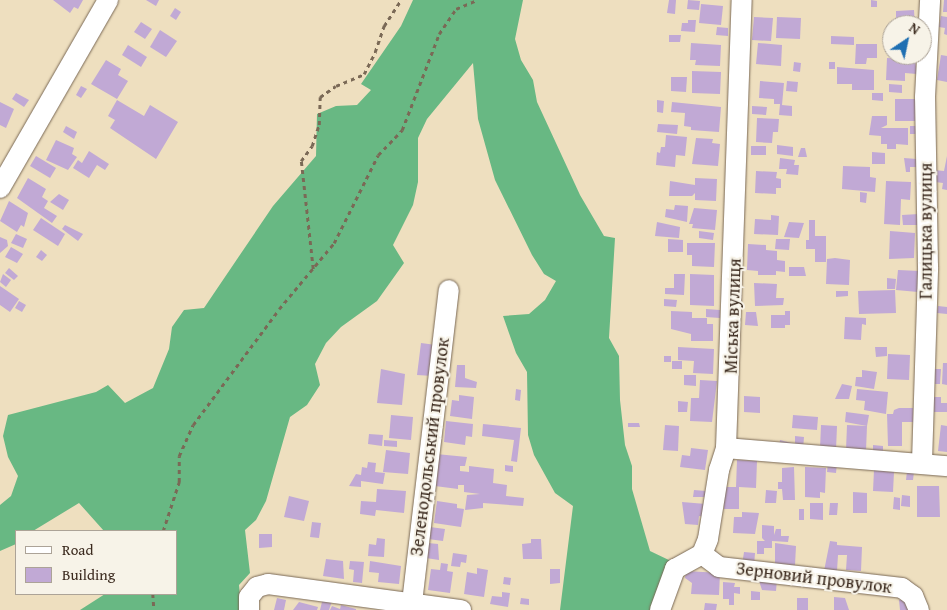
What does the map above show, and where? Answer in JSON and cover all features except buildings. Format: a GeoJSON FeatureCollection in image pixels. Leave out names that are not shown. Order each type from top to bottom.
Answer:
{"type":"FeatureCollection","features":[{"type":"Feature","properties":{"kind":"street"},"geometry":{"type":"LineString","coordinates":[[0,188],[108,0]]}},
{"type":"Feature","properties":{"kind":"street","name":"Міська вулиця"},"geometry":{"type":"LineString","coordinates":[[702,554],[708,539],[719,470],[726,448],[742,0]]}},
{"type":"Feature","properties":{"kind":"street","name":"Галицька вулиця"},"geometry":{"type":"LineString","coordinates":[[922,462],[928,267],[925,97],[930,0]]}},
{"type":"Feature","properties":{"kind":"street","name":"Зеленодольський провулок"},"geometry":{"type":"LineString","coordinates":[[412,603],[449,290]]}},
{"type":"Feature","properties":{"kind":"street"},"geometry":{"type":"LineString","coordinates":[[726,448],[922,462],[947,466]]}},
{"type":"Feature","properties":{"kind":"street"},"geometry":{"type":"LineString","coordinates":[[660,610],[675,569],[702,554]]}},
{"type":"Feature","properties":{"kind":"street","name":"Зерновий провулок"},"geometry":{"type":"LineString","coordinates":[[702,554],[719,567],[902,588],[913,596],[919,610]]}},
{"type":"Feature","properties":{"kind":"street"},"geometry":{"type":"LineString","coordinates":[[249,610],[249,597],[257,587],[268,584],[461,610]]}},
{"type":"Feature","properties":{"kind":"path"},"geometry":{"type":"LineString","coordinates":[[313,269],[301,161],[312,146],[318,125],[320,97],[336,86],[364,74],[376,52],[384,26],[401,0]]}},
{"type":"Feature","properties":{"kind":"path"},"geometry":{"type":"LineString","coordinates":[[163,530],[179,482],[179,456],[193,425],[334,243],[378,155],[402,130],[439,34],[456,9],[477,0]]}},
{"type":"Feature","properties":{"kind":"path"},"geometry":{"type":"LineString","coordinates":[[153,595],[154,610]]}},
{"type":"Feature","properties":{"kind":"green space"},"geometry":{"type":"Polygon","coordinates":[[[413,0],[523,0],[515,39],[521,60],[533,80],[537,102],[580,195],[604,236],[615,238],[609,338],[619,356],[620,400],[625,445],[632,466],[632,489],[650,551],[673,562],[653,610],[560,610],[573,506],[555,493],[534,455],[528,435],[527,372],[516,353],[503,316],[529,314],[545,300],[556,281],[544,274],[532,255],[495,180],[478,119],[473,63],[427,119],[418,138],[418,182],[413,205],[393,245],[404,263],[377,301],[341,327],[326,343],[315,364],[320,385],[307,405],[290,417],[266,501],[256,520],[245,530],[250,573],[239,585],[241,610],[80,610],[103,595],[178,595],[178,530],[103,530],[79,503],[35,530],[15,530],[15,544],[0,551],[0,505],[11,496],[18,476],[8,457],[3,436],[8,415],[96,392],[108,385],[125,403],[153,388],[169,349],[172,327],[184,310],[204,308],[273,206],[316,156],[317,114],[336,106],[357,105],[371,90],[361,84],[401,26],[413,0]]]}}]}
